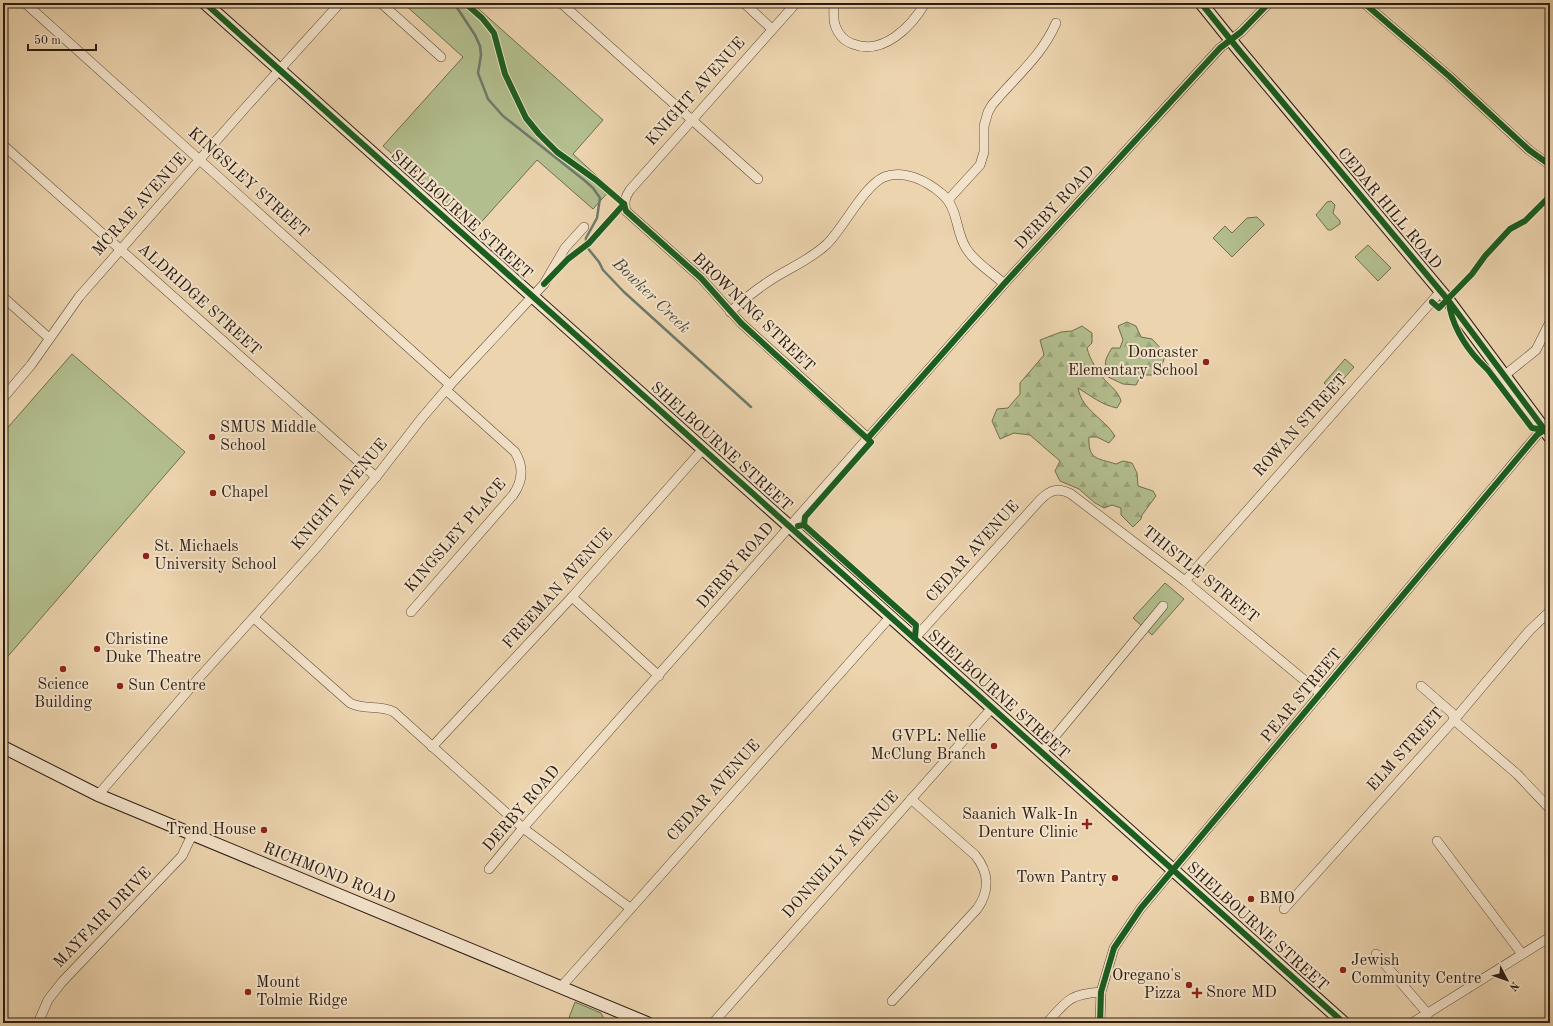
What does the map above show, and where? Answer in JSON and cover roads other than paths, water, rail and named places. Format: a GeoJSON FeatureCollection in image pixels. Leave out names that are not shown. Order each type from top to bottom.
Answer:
{"type":"FeatureCollection","features":[{"type":"Feature","properties":{"kind":"main road","name":"SHELBOURNE STREET"},"geometry":{"type":"LineString","coordinates":[[205,3],[1344,1023]]}},
{"type":"Feature","properties":{"kind":"main road","name":"CEDAR HILL ROAD"},"geometry":{"type":"LineString","coordinates":[[1201,3],[1442,291],[1547,434]]}},
{"type":"Feature","properties":{"kind":"main road","name":"RICHMOND ROAD"},"geometry":{"type":"LineString","coordinates":[[3,747],[98,795],[647,1023]]}},
{"type":"Feature","properties":{"kind":"street","name":"KINGSLEY STREET"},"geometry":{"type":"LineString","coordinates":[[25,3],[200,160],[448,387]]}},
{"type":"Feature","properties":{"kind":"street","name":"MCRAE AVENUE"},"geometry":{"type":"LineString","coordinates":[[3,398],[31,365],[79,297],[340,3]]}},
{"type":"Feature","properties":{"kind":"street"},"geometry":{"type":"LineString","coordinates":[[382,3],[441,57]]}},
{"type":"Feature","properties":{"kind":"street"},"geometry":{"type":"LineString","coordinates":[[561,3],[758,179]]}},
{"type":"Feature","properties":{"kind":"street"},"geometry":{"type":"LineString","coordinates":[[744,3],[772,29]]}},
{"type":"Feature","properties":{"kind":"street","name":"KNIGHT AVENUE"},"geometry":{"type":"LineString","coordinates":[[624,204],[625,197],[630,190],[796,3]]}},
{"type":"Feature","properties":{"kind":"street"},"geometry":{"type":"LineString","coordinates":[[834,3],[834,21],[841,36],[849,43],[865,47],[880,44],[892,39],[914,20],[925,3]]}},
{"type":"Feature","properties":{"kind":"street","name":"DERBY ROAD"},"geometry":{"type":"LineString","coordinates":[[489,869],[523,828],[791,527],[1004,284],[1220,48],[1241,32],[1269,3]]}},
{"type":"Feature","properties":{"kind":"street"},"geometry":{"type":"LineString","coordinates":[[1364,3],[1449,76],[1530,150],[1550,164]]}},
{"type":"Feature","properties":{"kind":"street"},"geometry":{"type":"LineString","coordinates":[[948,200],[980,165],[984,152],[984,126],[992,105],[1040,52],[1056,23]]}},
{"type":"Feature","properties":{"kind":"street","name":"ALDRIDGE STREET"},"geometry":{"type":"LineString","coordinates":[[3,145],[376,477]]}},
{"type":"Feature","properties":{"kind":"street"},"geometry":{"type":"LineString","coordinates":[[730,312],[756,290],[806,261],[822,248],[836,234],[873,184],[883,177],[895,174],[912,176],[937,190],[948,200],[955,212],[961,239],[967,250],[1004,284]]}},
{"type":"Feature","properties":{"kind":"street","name":"BROWNING STREET"},"geometry":{"type":"LineString","coordinates":[[624,204],[626,211],[701,278],[741,323],[868,438]]}},
{"type":"Feature","properties":{"kind":"street","name":"KNIGHT AVENUE"},"geometry":{"type":"LineString","coordinates":[[98,795],[198,679],[317,547],[376,477],[420,419],[544,284],[565,248],[584,227]]}},
{"type":"Feature","properties":{"kind":"street","name":"ROWAN STREET"},"geometry":{"type":"LineString","coordinates":[[1184,580],[1442,291]]}},
{"type":"Feature","properties":{"kind":"street"},"geometry":{"type":"LineString","coordinates":[[3,297],[49,338]]}},
{"type":"Feature","properties":{"kind":"street"},"geometry":{"type":"LineString","coordinates":[[1505,375],[1536,350],[1550,324]]}},
{"type":"Feature","properties":{"kind":"street","name":"KINGSLEY PLACE"},"geometry":{"type":"LineString","coordinates":[[411,612],[513,495],[520,484],[521,478],[521,464],[515,452],[448,387]]}},
{"type":"Feature","properties":{"kind":"street","name":"PEAR STREET"},"geometry":{"type":"LineString","coordinates":[[1100,1023],[1101,992],[1107,968],[1117,942],[1141,908],[1537,434],[1547,434]]}},
{"type":"Feature","properties":{"kind":"street","name":"FREEMAN AVENUE"},"geometry":{"type":"LineString","coordinates":[[432,747],[572,597],[703,449]]}},
{"type":"Feature","properties":{"kind":"street","name":"THISTLE STREET"},"geometry":{"type":"LineString","coordinates":[[1055,490],[1063,490],[1071,494],[1184,580],[1321,694]]}},
{"type":"Feature","properties":{"kind":"street","name":"CEDAR AVENUE"},"geometry":{"type":"LineString","coordinates":[[915,638],[1040,500],[1046,494],[1055,490]]}},
{"type":"Feature","properties":{"kind":"street"},"geometry":{"type":"LineString","coordinates":[[572,597],[659,676]]}},
{"type":"Feature","properties":{"kind":"street"},"geometry":{"type":"LineString","coordinates":[[1042,752],[1163,606]]}},
{"type":"Feature","properties":{"kind":"street","name":"ELM STREET"},"geometry":{"type":"LineString","coordinates":[[1284,909],[1454,720],[1529,631],[1550,611]]}},
{"type":"Feature","properties":{"kind":"street","name":"CEDAR AVENUE"},"geometry":{"type":"LineString","coordinates":[[561,987],[891,616]]}},
{"type":"Feature","properties":{"kind":"street"},"geometry":{"type":"LineString","coordinates":[[254,618],[350,703],[365,708],[380,708],[389,710],[523,828],[630,908]]}},
{"type":"Feature","properties":{"kind":"street"},"geometry":{"type":"LineString","coordinates":[[1421,686],[1452,713],[1454,720],[1516,774],[1550,809]]}},
{"type":"Feature","properties":{"kind":"street","name":"DONNELLY AVENUE"},"geometry":{"type":"LineString","coordinates":[[713,1023],[992,708]]}},
{"type":"Feature","properties":{"kind":"street"},"geometry":{"type":"LineString","coordinates":[[892,1001],[977,909],[984,898],[986,886],[985,874],[979,861],[911,799]]}},
{"type":"Feature","properties":{"kind":"street","name":"MAYFAIR DRIVE"},"geometry":{"type":"LineString","coordinates":[[38,1023],[48,1000],[62,982],[182,856],[192,835]]}},
{"type":"Feature","properties":{"kind":"street"},"geometry":{"type":"LineString","coordinates":[[1436,841],[1522,954]]}},
{"type":"Feature","properties":{"kind":"street"},"geometry":{"type":"LineString","coordinates":[[1412,1023],[1550,937]]}},
{"type":"Feature","properties":{"kind":"street"},"geometry":{"type":"LineString","coordinates":[[1376,954],[1428,1014]]}},
{"type":"Feature","properties":{"kind":"street"},"geometry":{"type":"LineString","coordinates":[[1047,1023],[1066,1001],[1074,996],[1101,992]]}},
{"type":"Feature","properties":{"kind":"waterway","name":"Bowker Creek"},"geometry":{"type":"LineString","coordinates":[[454,3],[475,35],[480,46],[481,55],[478,73],[488,99],[503,116],[584,180],[593,188],[600,198],[597,218],[586,238],[586,246],[599,262],[603,270],[624,292],[751,407]]}},
{"type":"Feature","properties":{"kind":"place","name":"Doncaster Elementary School"},"geometry":{"type":"Point","coordinates":[1206,362]}},
{"type":"Feature","properties":{"kind":"place","name":"SMUS Middle School"},"geometry":{"type":"Point","coordinates":[212,437]}},
{"type":"Feature","properties":{"kind":"place","name":"Chapel"},"geometry":{"type":"Point","coordinates":[213,493]}},
{"type":"Feature","properties":{"kind":"place","name":"St. Michaels University School"},"geometry":{"type":"Point","coordinates":[146,556]}},
{"type":"Feature","properties":{"kind":"place","name":"Christine Duke Theatre"},"geometry":{"type":"Point","coordinates":[97,649]}},
{"type":"Feature","properties":{"kind":"place","name":"Science Building"},"geometry":{"type":"Point","coordinates":[63,669]}},
{"type":"Feature","properties":{"kind":"place","name":"Sun Centre"},"geometry":{"type":"Point","coordinates":[120,686]}},
{"type":"Feature","properties":{"kind":"place","name":"GVPL: Nellie McClung Branch"},"geometry":{"type":"Point","coordinates":[994,746]}},
{"type":"Feature","properties":{"kind":"place","name":"Saanich Walk-In Denture Clinic"},"geometry":{"type":"Point","coordinates":[1087,824]}},
{"type":"Feature","properties":{"kind":"place","name":"Trend House"},"geometry":{"type":"Point","coordinates":[264,830]}},
{"type":"Feature","properties":{"kind":"place","name":"Town Pantry"},"geometry":{"type":"Point","coordinates":[1115,878]}},
{"type":"Feature","properties":{"kind":"place","name":"BMO"},"geometry":{"type":"Point","coordinates":[1251,899]}},
{"type":"Feature","properties":{"kind":"place","name":"Jewish Community Centre"},"geometry":{"type":"Point","coordinates":[1343,970]}},
{"type":"Feature","properties":{"kind":"place","name":"Oregano's Pizza"},"geometry":{"type":"Point","coordinates":[1189,985]}},
{"type":"Feature","properties":{"kind":"place","name":"Mount Tolmie Ridge"},"geometry":{"type":"Point","coordinates":[248,992]}},
{"type":"Feature","properties":{"kind":"place","name":"Snore MD"},"geometry":{"type":"Point","coordinates":[1197,993]}}]}
